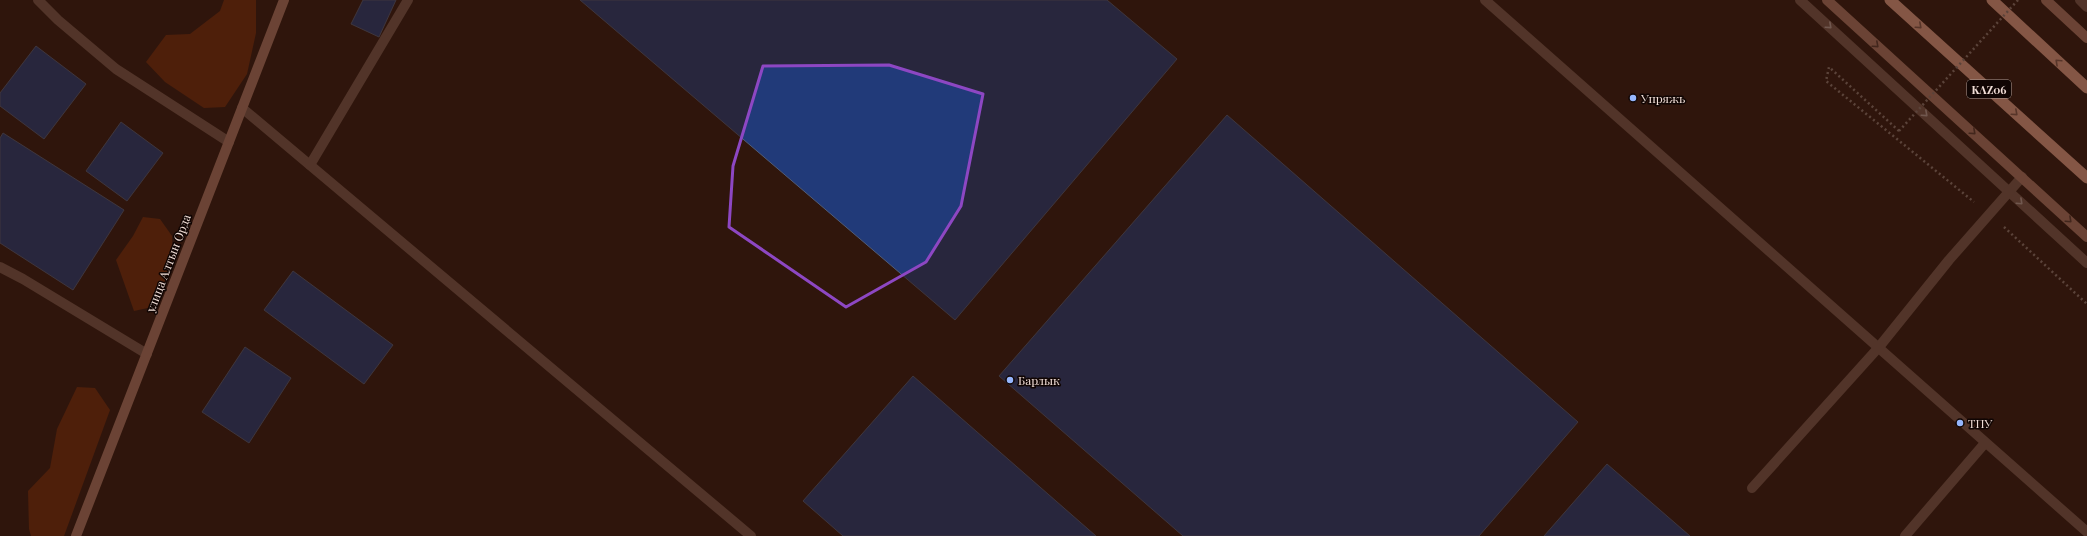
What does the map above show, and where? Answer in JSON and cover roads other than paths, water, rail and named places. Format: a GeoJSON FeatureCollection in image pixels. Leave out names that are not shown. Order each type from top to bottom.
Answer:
{"type":"FeatureCollection","features":[{"type":"Feature","properties":{"kind":"highway","name":"KАZ06"},"geometry":{"type":"LineString","coordinates":[[1890,0],[2087,178]]}},
{"type":"Feature","properties":{"kind":"highway"},"geometry":{"type":"LineString","coordinates":[[1992,0],[2087,88]]}},
{"type":"Feature","properties":{"kind":"main road","name":"улица Алтын Орда"},"geometry":{"type":"LineString","coordinates":[[76,536],[284,0]]}},
{"type":"Feature","properties":{"kind":"main road"},"geometry":{"type":"LineString","coordinates":[[1827,0],[2087,237]]}},
{"type":"Feature","properties":{"kind":"main road"},"geometry":{"type":"LineString","coordinates":[[2046,0],[2087,38]]}},
{"type":"Feature","properties":{"kind":"street"},"geometry":{"type":"LineString","coordinates":[[38,0],[58,20],[116,69],[229,142]]}},
{"type":"Feature","properties":{"kind":"street"},"geometry":{"type":"LineString","coordinates":[[310,165],[408,0]]}},
{"type":"Feature","properties":{"kind":"street"},"geometry":{"type":"LineString","coordinates":[[1485,0],[2087,532]]}},
{"type":"Feature","properties":{"kind":"street"},"geometry":{"type":"LineString","coordinates":[[1800,0],[2087,263]]}},
{"type":"Feature","properties":{"kind":"street"},"geometry":{"type":"LineString","coordinates":[[2080,0],[2087,7]]}},
{"type":"Feature","properties":{"kind":"street"},"geometry":{"type":"LineString","coordinates":[[242,108],[751,536]]}},
{"type":"Feature","properties":{"kind":"street"},"geometry":{"type":"LineString","coordinates":[[1752,488],[1879,347],[1949,260],[2022,177]]}},
{"type":"Feature","properties":{"kind":"street"},"geometry":{"type":"LineString","coordinates":[[0,267],[23,278],[147,354]]}},
{"type":"Feature","properties":{"kind":"street"},"geometry":{"type":"LineString","coordinates":[[1905,536],[1985,443]]}},
{"type":"Feature","properties":{"kind":"place","name":"Упряжь"},"geometry":{"type":"Point","coordinates":[1633,98]}},
{"type":"Feature","properties":{"kind":"place","name":"Барлык"},"geometry":{"type":"Point","coordinates":[1010,380]}},
{"type":"Feature","properties":{"kind":"place","name":"ТПУ"},"geometry":{"type":"Point","coordinates":[1960,423]}}]}
